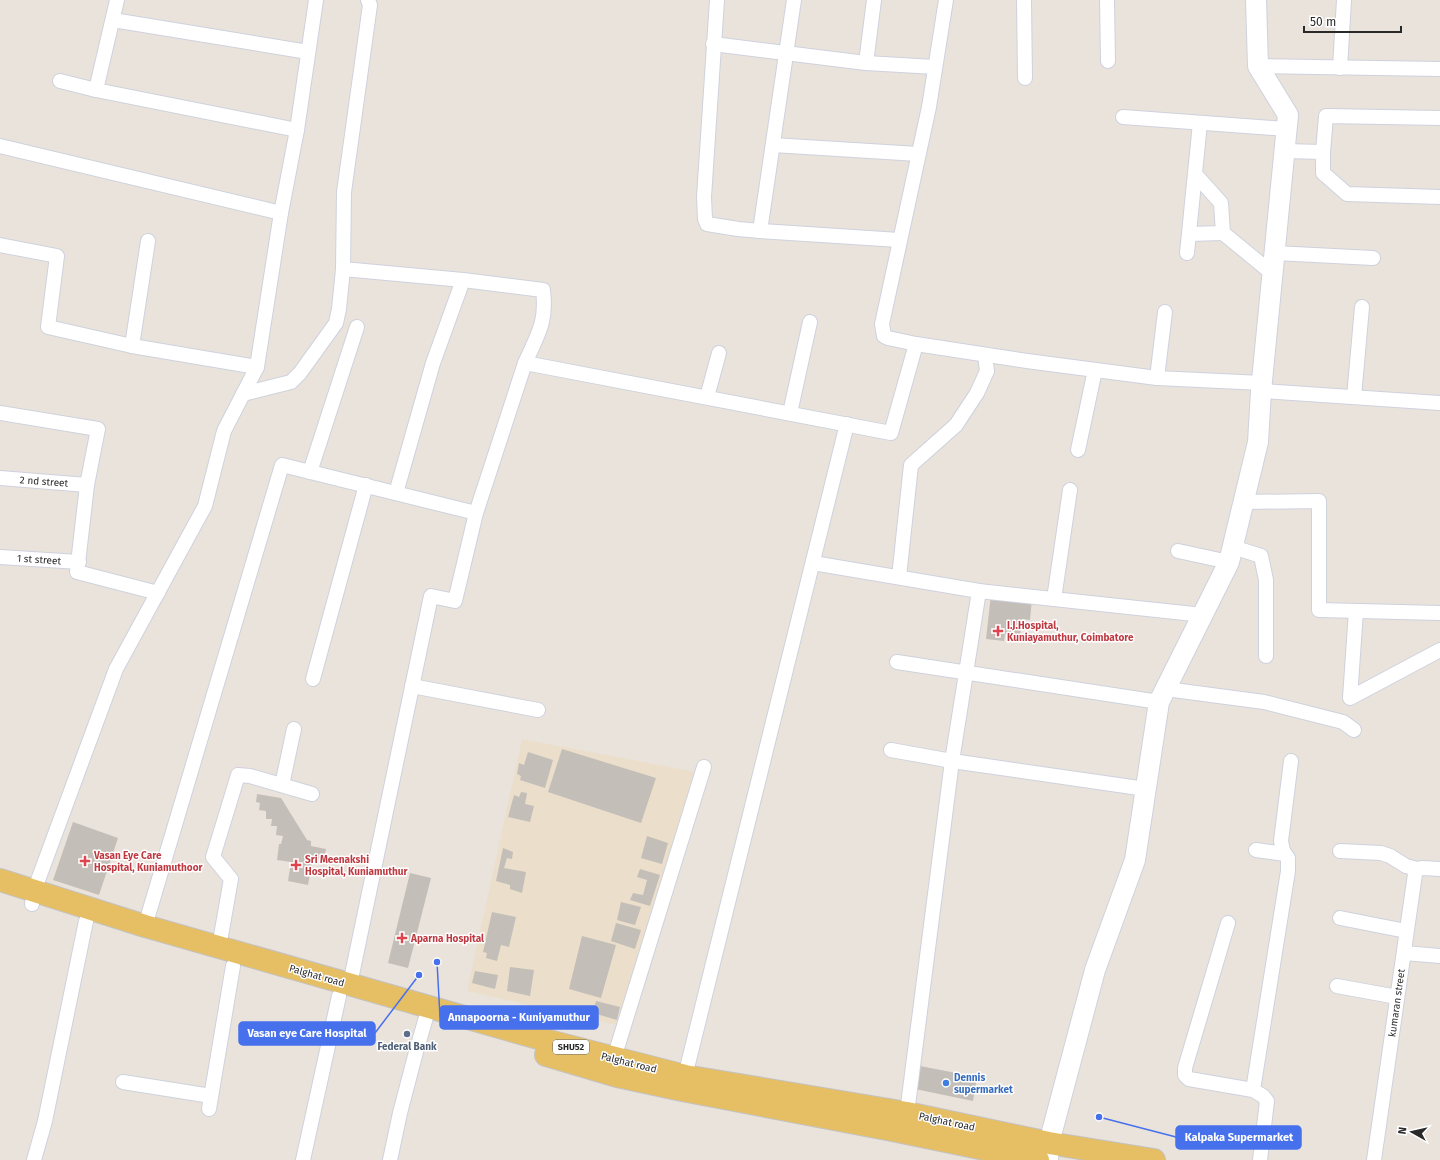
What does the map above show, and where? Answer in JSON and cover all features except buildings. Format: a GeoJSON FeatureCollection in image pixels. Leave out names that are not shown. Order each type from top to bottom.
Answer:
{"type":"FeatureCollection","features":[{"type":"Feature","properties":{"kind":"main road","name":"Palghat road"},"geometry":{"type":"LineString","coordinates":[[0,880],[86,921],[141,939],[233,966],[344,990]]}},
{"type":"Feature","properties":{"kind":"main road","name":"Palghat road"},"geometry":{"type":"LineString","coordinates":[[0,894],[33,897],[219,947],[344,990],[428,1014],[617,1076],[682,1090],[892,1130],[1045,1154],[1154,1160]]}},
{"type":"Feature","properties":{"kind":"main road","name":"Palghat road"},"geometry":{"type":"LineString","coordinates":[[428,1014],[545,1040],[685,1076],[907,1113],[1045,1154]]}},
{"type":"Feature","properties":{"kind":"street"},"geometry":{"type":"LineString","coordinates":[[96,90],[117,0]]}},
{"type":"Feature","properties":{"kind":"street"},"geometry":{"type":"LineString","coordinates":[[33,897],[116,669],[205,506],[224,431],[257,367],[281,213],[297,130],[316,0]]}},
{"type":"Feature","properties":{"kind":"street"},"geometry":{"type":"LineString","coordinates":[[243,394],[291,382],[300,373],[336,323],[343,269],[344,192],[370,5],[368,0]]}},
{"type":"Feature","properties":{"kind":"street"},"geometry":{"type":"LineString","coordinates":[[717,0],[704,197],[704,219],[707,224],[760,231],[899,240]]}},
{"type":"Feature","properties":{"kind":"street"},"geometry":{"type":"LineString","coordinates":[[760,231],[794,0]]}},
{"type":"Feature","properties":{"kind":"street"},"geometry":{"type":"LineString","coordinates":[[866,63],[874,0]]}},
{"type":"Feature","properties":{"kind":"street"},"geometry":{"type":"LineString","coordinates":[[946,0],[929,107],[882,324],[884,336],[916,344],[984,355],[1157,378],[1354,397],[1440,403]]}},
{"type":"Feature","properties":{"kind":"street"},"geometry":{"type":"LineString","coordinates":[[1024,0],[1025,78]]}},
{"type":"Feature","properties":{"kind":"street"},"geometry":{"type":"LineString","coordinates":[[1107,0],[1108,61]]}},
{"type":"Feature","properties":{"kind":"street"},"geometry":{"type":"LineString","coordinates":[[1045,1154],[1095,970],[1135,860],[1162,696],[1203,615],[1231,554],[1258,442],[1288,115],[1258,66],[1256,0]]}},
{"type":"Feature","properties":{"kind":"street"},"geometry":{"type":"LineString","coordinates":[[1340,68],[1344,0]]}},
{"type":"Feature","properties":{"kind":"street"},"geometry":{"type":"LineString","coordinates":[[113,20],[308,52]]}},
{"type":"Feature","properties":{"kind":"street"},"geometry":{"type":"LineString","coordinates":[[714,44],[866,63],[935,68]]}},
{"type":"Feature","properties":{"kind":"street"},"geometry":{"type":"LineString","coordinates":[[1258,66],[1440,70]]}},
{"type":"Feature","properties":{"kind":"street"},"geometry":{"type":"LineString","coordinates":[[60,81],[96,90],[297,130]]}},
{"type":"Feature","properties":{"kind":"street"},"geometry":{"type":"LineString","coordinates":[[1440,118],[1326,116],[1323,152],[1323,173],[1347,194],[1440,197]]}},
{"type":"Feature","properties":{"kind":"street"},"geometry":{"type":"LineString","coordinates":[[1123,117],[1287,129]]}},
{"type":"Feature","properties":{"kind":"street"},"geometry":{"type":"LineString","coordinates":[[1187,253],[1200,123]]}},
{"type":"Feature","properties":{"kind":"street"},"geometry":{"type":"LineString","coordinates":[[773,145],[918,154]]}},
{"type":"Feature","properties":{"kind":"street"},"geometry":{"type":"LineString","coordinates":[[0,146],[281,213]]}},
{"type":"Feature","properties":{"kind":"street"},"geometry":{"type":"LineString","coordinates":[[1285,151],[1323,152]]}},
{"type":"Feature","properties":{"kind":"street"},"geometry":{"type":"LineString","coordinates":[[1195,174],[1221,203],[1224,233]]}},
{"type":"Feature","properties":{"kind":"street"},"geometry":{"type":"LineString","coordinates":[[1189,234],[1224,233],[1273,274]]}},
{"type":"Feature","properties":{"kind":"street"},"geometry":{"type":"LineString","coordinates":[[132,346],[148,240]]}},
{"type":"Feature","properties":{"kind":"street"},"geometry":{"type":"LineString","coordinates":[[0,245],[57,256],[48,327],[132,346],[257,367]]}},
{"type":"Feature","properties":{"kind":"street"},"geometry":{"type":"LineString","coordinates":[[1275,252],[1373,258]]}},
{"type":"Feature","properties":{"kind":"street"},"geometry":{"type":"LineString","coordinates":[[303,1160],[344,990],[431,596],[455,601],[476,513],[526,363],[542,327],[545,307],[543,290],[463,280],[343,269]]}},
{"type":"Feature","properties":{"kind":"street"},"geometry":{"type":"LineString","coordinates":[[396,493],[433,363],[463,280]]}},
{"type":"Feature","properties":{"kind":"street"},"geometry":{"type":"LineString","coordinates":[[1354,397],[1362,307]]}},
{"type":"Feature","properties":{"kind":"street"},"geometry":{"type":"LineString","coordinates":[[1157,378],[1165,312]]}},
{"type":"Feature","properties":{"kind":"street"},"geometry":{"type":"LineString","coordinates":[[790,413],[810,322]]}},
{"type":"Feature","properties":{"kind":"street"},"geometry":{"type":"LineString","coordinates":[[310,472],[357,327]]}},
{"type":"Feature","properties":{"kind":"street"},"geometry":{"type":"LineString","coordinates":[[526,363],[891,433],[916,344]]}},
{"type":"Feature","properties":{"kind":"street"},"geometry":{"type":"LineString","coordinates":[[707,397],[719,353]]}},
{"type":"Feature","properties":{"kind":"street"},"geometry":{"type":"LineString","coordinates":[[899,578],[911,465],[956,425],[977,393],[987,372],[984,355]]}},
{"type":"Feature","properties":{"kind":"street"},"geometry":{"type":"LineString","coordinates":[[1078,450],[1095,370]]}},
{"type":"Feature","properties":{"kind":"street"},"geometry":{"type":"LineString","coordinates":[[0,413],[98,429],[87,484],[77,572],[158,593]]}},
{"type":"Feature","properties":{"kind":"street"},"geometry":{"type":"LineString","coordinates":[[685,1076],[813,563],[846,424]]}},
{"type":"Feature","properties":{"kind":"street"},"geometry":{"type":"LineString","coordinates":[[145,926],[282,465],[476,513]]}},
{"type":"Feature","properties":{"kind":"street","name":"2 nd street"},"geometry":{"type":"LineString","coordinates":[[0,478],[87,484]]}},
{"type":"Feature","properties":{"kind":"street"},"geometry":{"type":"LineString","coordinates":[[313,678],[366,485]]}},
{"type":"Feature","properties":{"kind":"street"},"geometry":{"type":"LineString","coordinates":[[1054,599],[1070,490]]}},
{"type":"Feature","properties":{"kind":"street"},"geometry":{"type":"LineString","coordinates":[[1243,502],[1319,501],[1319,610],[1440,613]]}},
{"type":"Feature","properties":{"kind":"street"},"geometry":{"type":"LineString","coordinates":[[1178,551],[1261,556],[1266,580],[1266,656]]}},
{"type":"Feature","properties":{"kind":"street","name":"1 st street"},"geometry":{"type":"LineString","coordinates":[[0,557],[79,562]]}},
{"type":"Feature","properties":{"kind":"street"},"geometry":{"type":"LineString","coordinates":[[813,563],[979,591],[1203,615]]}},
{"type":"Feature","properties":{"kind":"street"},"geometry":{"type":"LineString","coordinates":[[907,1113],[952,761],[979,591]]}},
{"type":"Feature","properties":{"kind":"street"},"geometry":{"type":"LineString","coordinates":[[1356,611],[1350,698],[1440,650]]}},
{"type":"Feature","properties":{"kind":"street"},"geometry":{"type":"LineString","coordinates":[[897,662],[966,673],[1162,696],[1264,702],[1342,722],[1354,730]]}},
{"type":"Feature","properties":{"kind":"street"},"geometry":{"type":"LineString","coordinates":[[412,686],[538,710]]}},
{"type":"Feature","properties":{"kind":"street"},"geometry":{"type":"LineString","coordinates":[[282,786],[294,729]]}},
{"type":"Feature","properties":{"kind":"street"},"geometry":{"type":"LineString","coordinates":[[891,750],[952,761],[1146,789]]}},
{"type":"Feature","properties":{"kind":"street"},"geometry":{"type":"LineString","coordinates":[[1253,1090],[1288,871],[1288,858],[1283,851],[1281,840],[1291,760]]}},
{"type":"Feature","properties":{"kind":"street"},"geometry":{"type":"LineString","coordinates":[[614,1058],[704,767]]}},
{"type":"Feature","properties":{"kind":"street"},"geometry":{"type":"LineString","coordinates":[[219,947],[231,879],[213,857],[238,775],[250,776],[312,794]]}},
{"type":"Feature","properties":{"kind":"street"},"geometry":{"type":"LineString","coordinates":[[1256,850],[1285,854]]}},
{"type":"Feature","properties":{"kind":"street"},"geometry":{"type":"LineString","coordinates":[[1340,851],[1381,854],[1390,856],[1406,866],[1417,869],[1423,868],[1440,870]]}},
{"type":"Feature","properties":{"kind":"street","name":"kumaran street"},"geometry":{"type":"LineString","coordinates":[[1374,1160],[1414,874],[1417,869]]}},
{"type":"Feature","properties":{"kind":"street"},"geometry":{"type":"LineString","coordinates":[[1340,918],[1406,931]]}},
{"type":"Feature","properties":{"kind":"street"},"geometry":{"type":"LineString","coordinates":[[34,1160],[45,1120],[86,921]]}},
{"type":"Feature","properties":{"kind":"street"},"geometry":{"type":"LineString","coordinates":[[1228,923],[1185,1068],[1186,1075],[1189,1079],[1253,1090],[1263,1096],[1267,1101],[1260,1160]]}},
{"type":"Feature","properties":{"kind":"street"},"geometry":{"type":"LineString","coordinates":[[1404,953],[1440,956]]}},
{"type":"Feature","properties":{"kind":"street"},"geometry":{"type":"LineString","coordinates":[[123,1082],[210,1103],[233,966]]}},
{"type":"Feature","properties":{"kind":"street"},"geometry":{"type":"LineString","coordinates":[[1337,986],[1397,997]]}},
{"type":"Feature","properties":{"kind":"street"},"geometry":{"type":"LineString","coordinates":[[390,1160],[400,1113],[416,1052],[428,1014]]}},
{"type":"Feature","properties":{"kind":"shaded area"},"geometry":{"type":"Polygon","coordinates":[[[522,739],[696,772],[617,1025],[467,991],[522,739]]]}},
{"type":"Feature","properties":{"kind":"place","name":"I.J.Hospital, Kuniayamuthur, Coimbatore"},"geometry":{"type":"Point","coordinates":[998,631]}},
{"type":"Feature","properties":{"kind":"place","name":"Vasan Eye Care Hospital, Kuniamuthoor"},"geometry":{"type":"Point","coordinates":[85,861]}},
{"type":"Feature","properties":{"kind":"place","name":"Sri Meenakshi Hospital, Kuniamuthur"},"geometry":{"type":"Point","coordinates":[296,865]}},
{"type":"Feature","properties":{"kind":"place","name":"Aparna Hospital"},"geometry":{"type":"Point","coordinates":[402,938]}},
{"type":"Feature","properties":{"kind":"place","name":"Annapoorna - Kuniyamuthur"},"geometry":{"type":"Point","coordinates":[437,962]}},
{"type":"Feature","properties":{"kind":"place","name":"Vasan eye Care Hospital"},"geometry":{"type":"Point","coordinates":[419,975]}},
{"type":"Feature","properties":{"kind":"place","name":"Federal Bank"},"geometry":{"type":"Point","coordinates":[407,1034]}},
{"type":"Feature","properties":{"kind":"place","name":"Dennis supermarket"},"geometry":{"type":"Point","coordinates":[946,1083]}},
{"type":"Feature","properties":{"kind":"place","name":"Kalpaka Supermarket"},"geometry":{"type":"Point","coordinates":[1099,1117]}}]}
